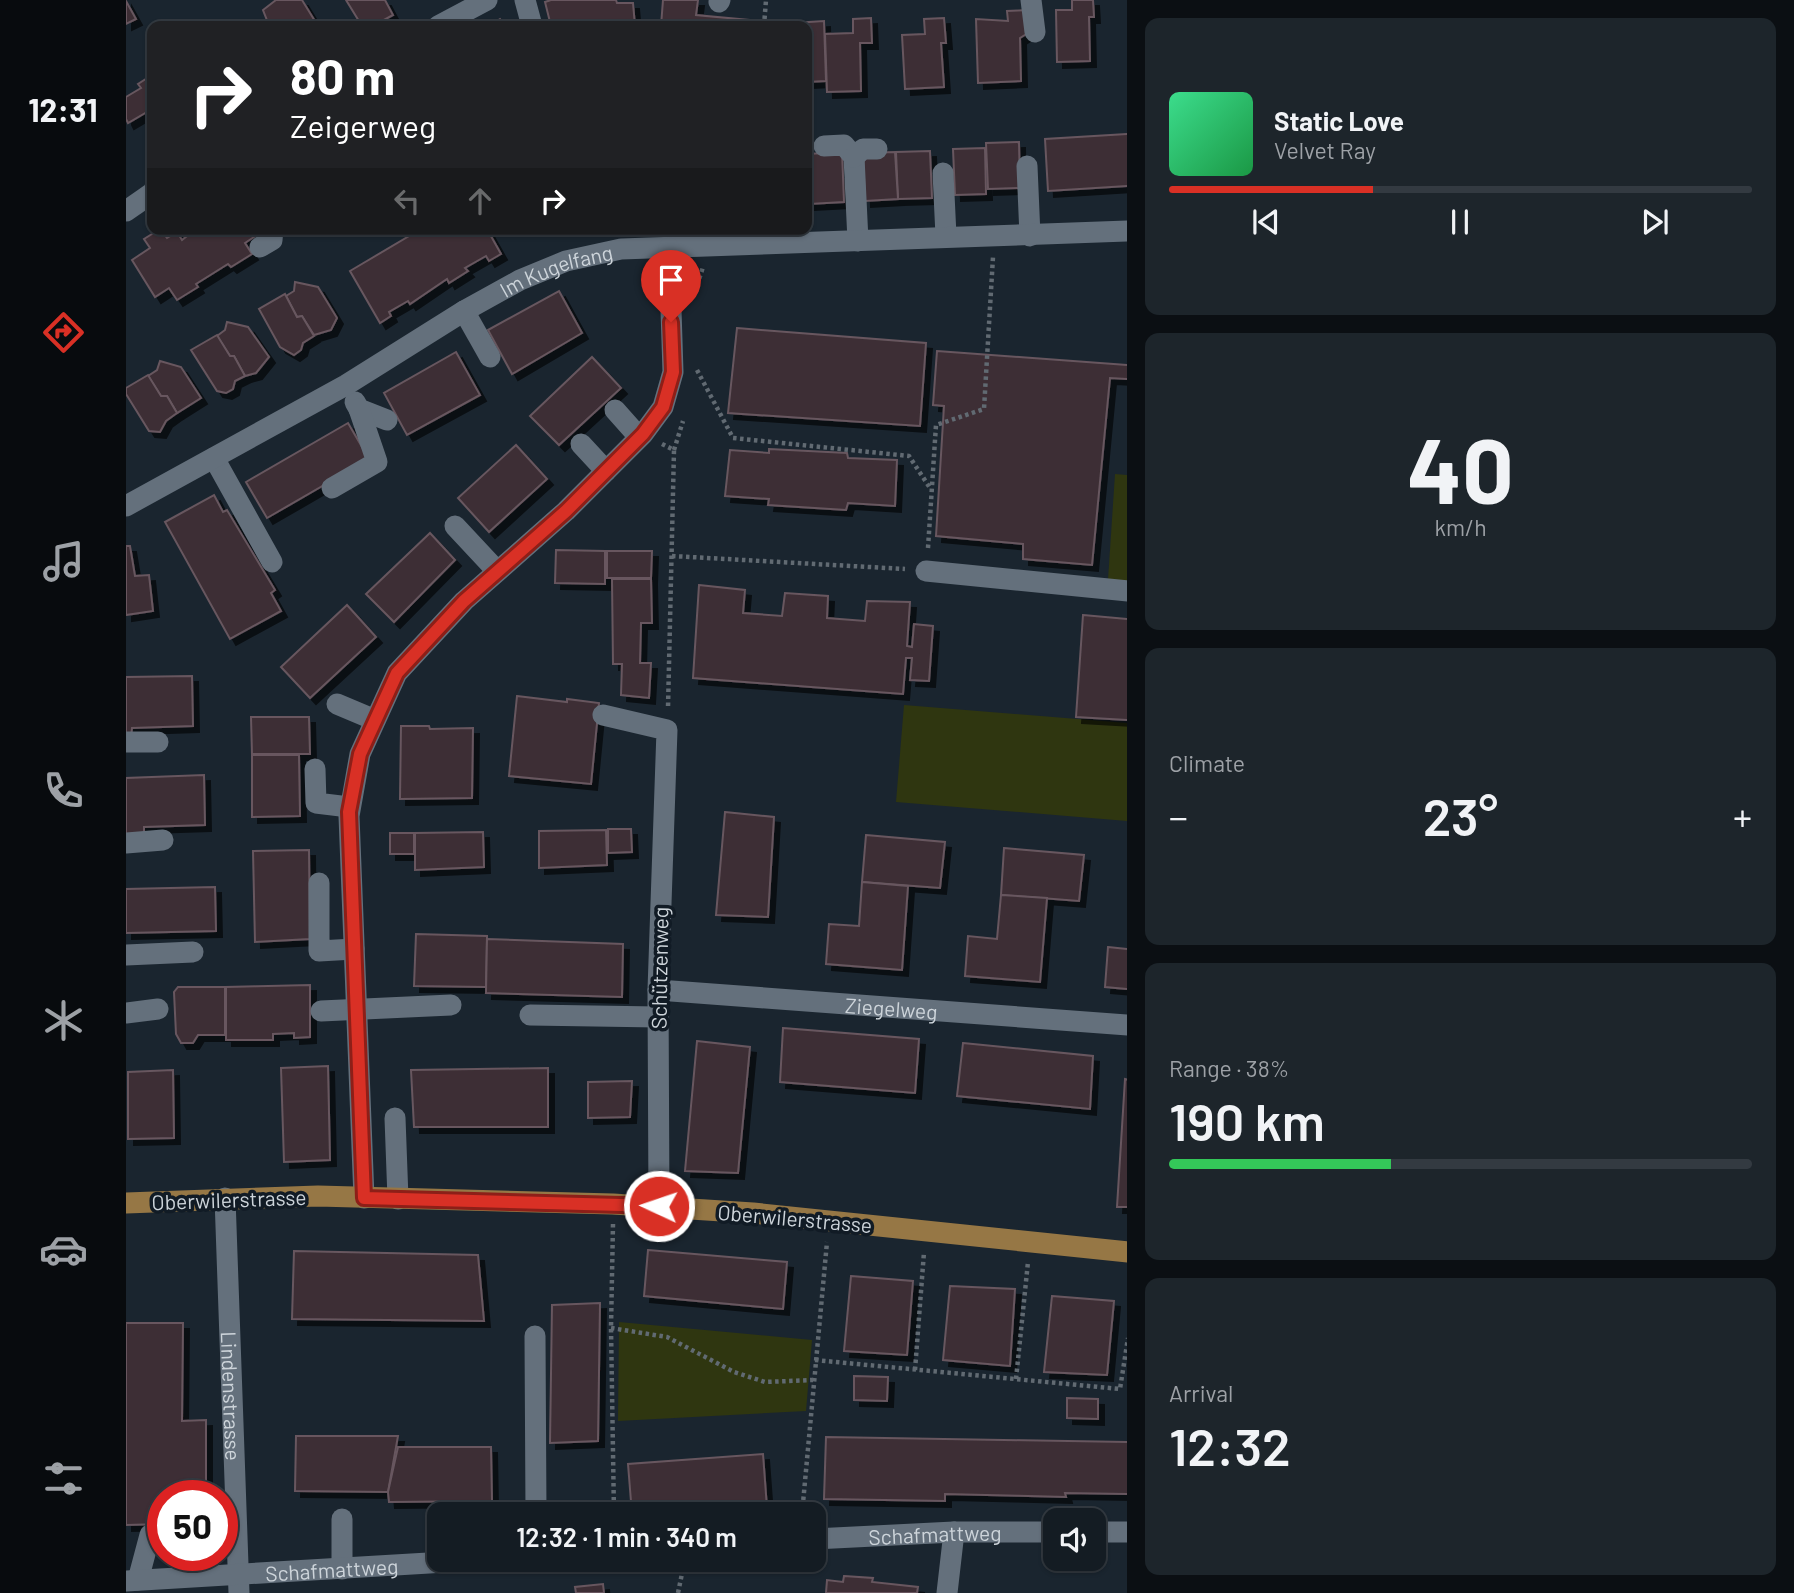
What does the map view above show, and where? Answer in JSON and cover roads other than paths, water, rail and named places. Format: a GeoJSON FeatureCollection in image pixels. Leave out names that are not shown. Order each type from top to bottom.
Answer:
{"type":"FeatureCollection","features":[{"type":"Feature","properties":{"kind":"main road","name":"Oberwilerstrasse"},"geometry":{"type":"LineString","coordinates":[[126,1203],[318,1196],[659,1206],[829,1220],[1127,1252]]}},
{"type":"Feature","properties":{"kind":"street"},"geometry":{"type":"LineString","coordinates":[[447,21],[487,0]]}},
{"type":"Feature","properties":{"kind":"street"},"geometry":{"type":"LineString","coordinates":[[525,0],[531,21]]}},
{"type":"Feature","properties":{"kind":"street"},"geometry":{"type":"LineString","coordinates":[[1031,0],[1035,32]]}},
{"type":"Feature","properties":{"kind":"street"},"geometry":{"type":"LineString","coordinates":[[824,146],[844,145],[854,157],[858,241]]}},
{"type":"Feature","properties":{"kind":"street"},"geometry":{"type":"LineString","coordinates":[[854,157],[863,149],[877,149]]}},
{"type":"Feature","properties":{"kind":"street"},"geometry":{"type":"LineString","coordinates":[[1027,166],[1030,236]]}},
{"type":"Feature","properties":{"kind":"street"},"geometry":{"type":"LineString","coordinates":[[943,173],[946,236]]}},
{"type":"Feature","properties":{"kind":"street"},"geometry":{"type":"LineString","coordinates":[[126,211],[147,196]]}},
{"type":"Feature","properties":{"kind":"street","name":"Im Kugelfang"},"geometry":{"type":"LineString","coordinates":[[126,506],[346,385],[464,312],[520,281],[566,261],[621,249],[669,248],[703,238],[858,241],[1127,231]]}},
{"type":"Feature","properties":{"kind":"street"},"geometry":{"type":"LineString","coordinates":[[260,247],[272,240],[272,235]]}},
{"type":"Feature","properties":{"kind":"street"},"geometry":{"type":"LineString","coordinates":[[364,1198],[349,807],[360,754],[397,673],[464,601],[566,511],[606,471],[641,435],[663,407],[673,372],[669,248]]}},
{"type":"Feature","properties":{"kind":"street"},"geometry":{"type":"LineString","coordinates":[[464,312],[490,357]]}},
{"type":"Feature","properties":{"kind":"street"},"geometry":{"type":"LineString","coordinates":[[332,488],[377,462],[359,409],[346,385]]}},
{"type":"Feature","properties":{"kind":"street"},"geometry":{"type":"LineString","coordinates":[[359,409],[387,420]]}},
{"type":"Feature","properties":{"kind":"street"},"geometry":{"type":"LineString","coordinates":[[615,410],[641,435]]}},
{"type":"Feature","properties":{"kind":"street"},"geometry":{"type":"LineString","coordinates":[[581,444],[606,471]]}},
{"type":"Feature","properties":{"kind":"street"},"geometry":{"type":"LineString","coordinates":[[214,458],[272,562]]}},
{"type":"Feature","properties":{"kind":"street"},"geometry":{"type":"LineString","coordinates":[[455,526],[497,572]]}},
{"type":"Feature","properties":{"kind":"street"},"geometry":{"type":"LineString","coordinates":[[926,571],[1127,591]]}},
{"type":"Feature","properties":{"kind":"street"},"geometry":{"type":"LineString","coordinates":[[337,704],[375,720]]}},
{"type":"Feature","properties":{"kind":"street","name":"Schützenweg"},"geometry":{"type":"LineString","coordinates":[[603,715],[667,730],[658,990],[659,1206]]}},
{"type":"Feature","properties":{"kind":"street"},"geometry":{"type":"LineString","coordinates":[[126,742],[158,742]]}},
{"type":"Feature","properties":{"kind":"street"},"geometry":{"type":"LineString","coordinates":[[315,769],[316,803],[349,807]]}},
{"type":"Feature","properties":{"kind":"street"},"geometry":{"type":"LineString","coordinates":[[126,843],[163,840]]}},
{"type":"Feature","properties":{"kind":"street"},"geometry":{"type":"LineString","coordinates":[[319,883],[319,951],[354,949]]}},
{"type":"Feature","properties":{"kind":"street"},"geometry":{"type":"LineString","coordinates":[[126,955],[192,952]]}},
{"type":"Feature","properties":{"kind":"street","name":"Ziegelweg"},"geometry":{"type":"LineString","coordinates":[[658,990],[1127,1025]]}},
{"type":"Feature","properties":{"kind":"street"},"geometry":{"type":"LineString","coordinates":[[321,1011],[451,1005]]}},
{"type":"Feature","properties":{"kind":"street"},"geometry":{"type":"LineString","coordinates":[[126,1013],[158,1009]]}},
{"type":"Feature","properties":{"kind":"street"},"geometry":{"type":"LineString","coordinates":[[530,1015],[658,1017]]}},
{"type":"Feature","properties":{"kind":"street"},"geometry":{"type":"LineString","coordinates":[[395,1118],[398,1199]]}},
{"type":"Feature","properties":{"kind":"street","name":"Lindenstrasse"},"geometry":{"type":"LineString","coordinates":[[225,1198],[228,1480]]}},
{"type":"Feature","properties":{"kind":"street"},"geometry":{"type":"LineString","coordinates":[[535,1336],[536,1502]]}},
{"type":"Feature","properties":{"kind":"street"},"geometry":{"type":"LineString","coordinates":[[342,1519],[342,1569]]}},
{"type":"Feature","properties":{"kind":"street"},"geometry":{"type":"LineString","coordinates":[[947,1593],[954,1532]]}},
{"type":"Feature","properties":{"kind":"street","name":"Schafmattweg"},"geometry":{"type":"LineString","coordinates":[[826,1538],[954,1532],[1043,1532]]}},
{"type":"Feature","properties":{"kind":"street"},"geometry":{"type":"LineString","coordinates":[[1106,1532],[1127,1532]]}},
{"type":"Feature","properties":{"kind":"street"},"geometry":{"type":"LineString","coordinates":[[132,1581],[147,1543]]}},
{"type":"Feature","properties":{"kind":"street","name":"Schafmattweg"},"geometry":{"type":"LineString","coordinates":[[132,1581],[238,1583],[342,1569],[427,1562]]}}]}
